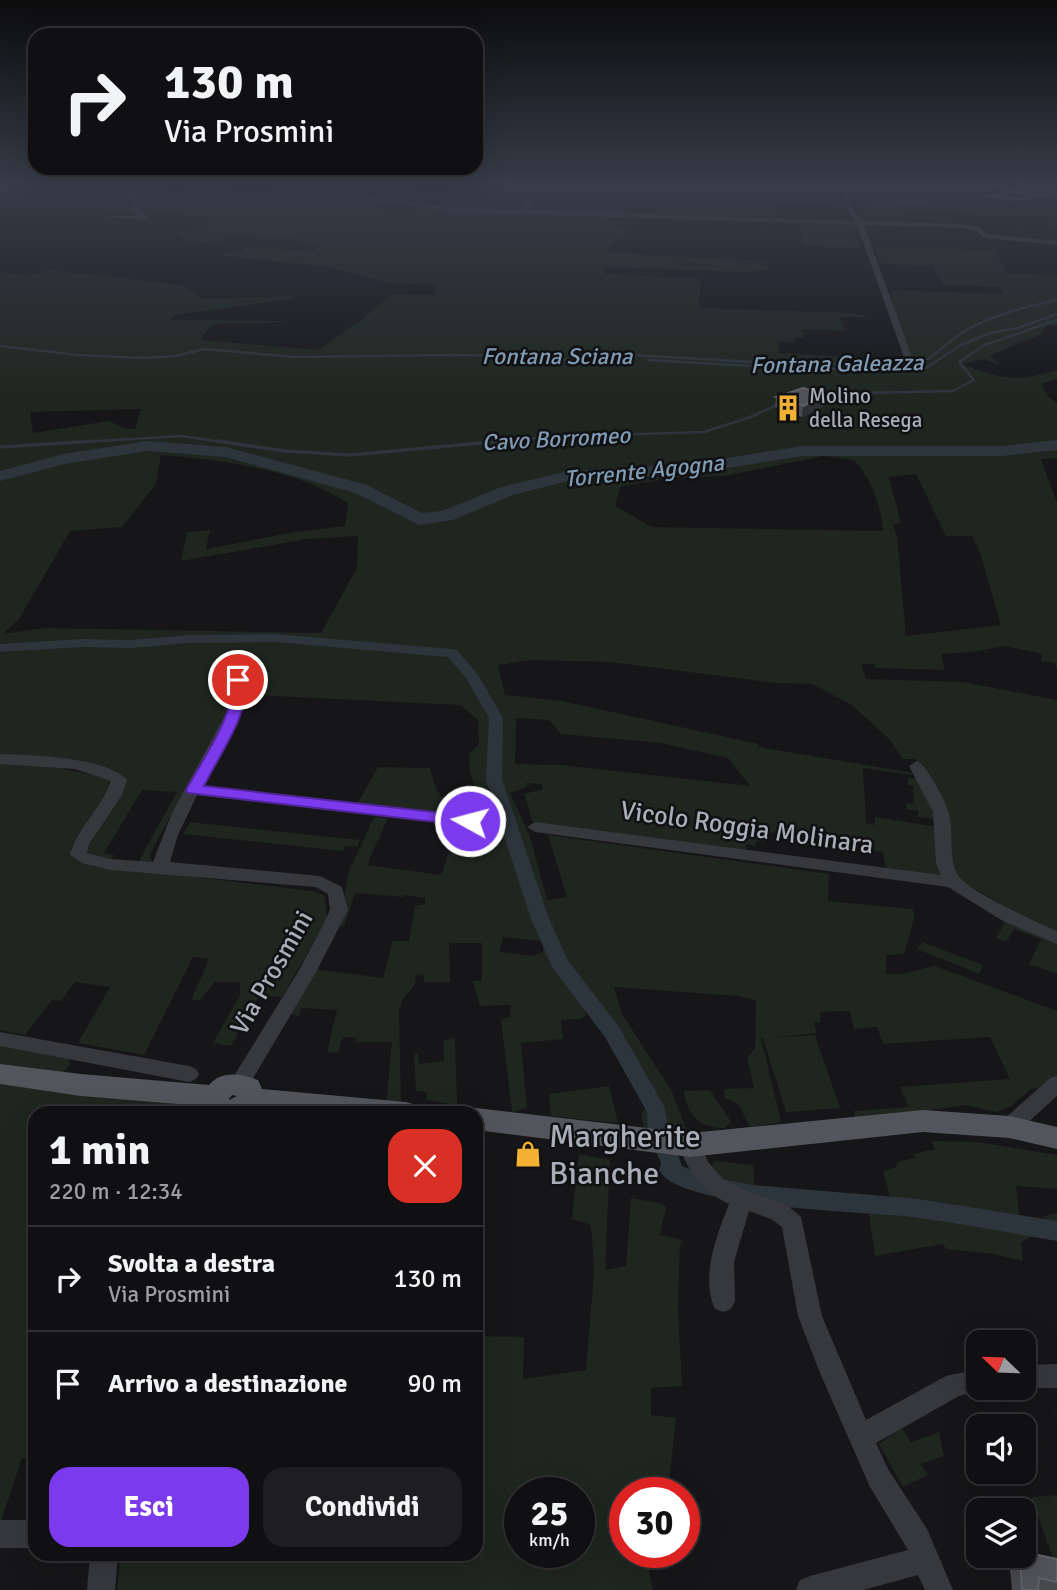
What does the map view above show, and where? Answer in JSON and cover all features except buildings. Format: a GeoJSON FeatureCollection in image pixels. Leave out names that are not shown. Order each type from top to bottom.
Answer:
{"type":"FeatureCollection","features":[{"type":"Feature","properties":{"kind":"main road"},"geometry":{"type":"LineString","coordinates":[[0,1074],[232,1101],[305,1106]]}},
{"type":"Feature","properties":{"kind":"main road"},"geometry":{"type":"LineString","coordinates":[[483,1120],[674,1144],[923,1121],[1009,1127],[1057,1138]]}},
{"type":"Feature","properties":{"kind":"street"},"geometry":{"type":"LineString","coordinates":[[873,258],[909,360]]}},
{"type":"Feature","properties":{"kind":"street"},"geometry":{"type":"LineString","coordinates":[[167,868],[162,864],[161,858],[236,708],[241,692],[238,680]]}},
{"type":"Feature","properties":{"kind":"street","name":"Via Prosmini"},"geometry":{"type":"LineString","coordinates":[[0,759],[93,769],[119,780],[118,787],[80,844],[78,855],[89,860],[320,882],[336,891],[339,910],[331,927],[232,1101]]}},
{"type":"Feature","properties":{"kind":"street"},"geometry":{"type":"LineString","coordinates":[[918,766],[941,812],[944,863],[953,882],[1009,916],[1057,938]]}},
{"type":"Feature","properties":{"kind":"street"},"geometry":{"type":"LineString","coordinates":[[194,790],[470,821]]}},
{"type":"Feature","properties":{"kind":"street","name":"Vicolo Roggia Molinara"},"geometry":{"type":"LineString","coordinates":[[535,827],[953,882]]}},
{"type":"Feature","properties":{"kind":"street"},"geometry":{"type":"LineString","coordinates":[[0,1039],[189,1074]]}},
{"type":"Feature","properties":{"kind":"street"},"geometry":{"type":"LineString","coordinates":[[81,1085],[86,1063],[82,1055]]}},
{"type":"Feature","properties":{"kind":"street"},"geometry":{"type":"LineString","coordinates":[[1009,1127],[1057,1084]]}},
{"type":"Feature","properties":{"kind":"street"},"geometry":{"type":"LineString","coordinates":[[674,1144],[694,1160],[706,1180],[737,1197],[786,1213],[793,1224],[810,1316],[879,1478],[917,1539],[939,1590]]}},
{"type":"Feature","properties":{"kind":"street"},"geometry":{"type":"LineString","coordinates":[[723,1301],[719,1278],[737,1197]]}},
{"type":"Feature","properties":{"kind":"street"},"geometry":{"type":"LineString","coordinates":[[1036,1377],[1057,1376]]}},
{"type":"Feature","properties":{"kind":"street"},"geometry":{"type":"LineString","coordinates":[[861,1437],[955,1385],[966,1383]]}},
{"type":"Feature","properties":{"kind":"street"},"geometry":{"type":"LineString","coordinates":[[0,1534],[28,1534]]}},
{"type":"Feature","properties":{"kind":"street"},"geometry":{"type":"LineString","coordinates":[[810,1590],[926,1559]]}},
{"type":"Feature","properties":{"kind":"street"},"geometry":{"type":"LineString","coordinates":[[101,1590],[103,1561]]}},
{"type":"Feature","properties":{"kind":"shaded area"},"geometry":{"type":"Polygon","coordinates":[[[247,258],[712,258],[768,261],[768,270],[746,272],[606,267],[604,274],[701,279],[699,308],[852,313],[871,317],[840,317],[845,331],[802,329],[804,338],[795,338],[795,343],[779,342],[778,353],[906,360],[890,290],[1003,294],[999,287],[944,285],[932,266],[881,264],[879,258],[999,258],[1006,273],[1057,276],[1057,325],[1045,326],[1042,334],[990,357],[1000,364],[984,359],[962,364],[999,376],[1019,378],[1057,370],[1057,379],[1041,384],[1049,397],[1057,403],[1057,458],[1041,459],[1057,503],[1057,670],[1055,663],[1041,661],[1042,654],[1006,646],[941,654],[945,670],[875,668],[874,664],[861,664],[866,679],[963,682],[1057,700],[1057,931],[1015,912],[960,880],[916,759],[903,759],[889,739],[852,705],[812,684],[776,683],[610,662],[531,660],[498,665],[505,695],[562,701],[758,744],[758,747],[914,773],[912,775],[863,768],[866,823],[875,825],[875,817],[938,827],[942,877],[886,868],[883,852],[874,851],[873,842],[850,840],[850,850],[834,849],[833,838],[810,836],[810,845],[789,843],[788,834],[765,832],[765,842],[756,841],[755,846],[746,844],[746,850],[533,822],[524,794],[543,789],[542,784],[526,783],[527,787],[510,793],[530,837],[547,900],[567,897],[548,835],[829,874],[828,901],[912,909],[915,915],[904,954],[886,955],[886,974],[902,974],[935,966],[1057,1011],[1057,1076],[1043,1088],[1031,1089],[1010,1107],[997,1112],[966,1105],[855,1121],[854,1111],[909,1107],[900,1087],[1010,1079],[990,1037],[883,1044],[877,1027],[854,1029],[850,1011],[820,1012],[821,1022],[814,1022],[817,1033],[768,1038],[815,1035],[840,1108],[786,1112],[761,1038],[781,1122],[750,1127],[739,1105],[725,1098],[724,1089],[754,1088],[747,1058],[755,1048],[756,1000],[737,996],[614,987],[622,1014],[671,1090],[689,1135],[644,1128],[641,1114],[649,1104],[642,1079],[618,1032],[597,1010],[570,968],[558,973],[582,1002],[586,1015],[580,1019],[561,1020],[563,1039],[521,1043],[527,1108],[512,1112],[501,1020],[510,1017],[511,1005],[480,1006],[473,981],[482,981],[482,943],[449,943],[450,982],[424,982],[423,974],[415,976],[416,983],[402,1000],[399,1012],[401,1104],[386,1105],[392,1042],[356,1042],[357,1038],[343,1037],[338,1053],[327,1052],[337,1010],[301,1008],[299,1016],[288,1013],[314,969],[383,978],[393,941],[409,941],[415,906],[425,904],[425,898],[355,893],[344,926],[339,927],[349,871],[374,817],[388,818],[367,865],[441,875],[458,826],[470,826],[476,821],[471,816],[469,807],[479,802],[470,772],[469,753],[479,745],[478,720],[460,705],[253,695],[243,698],[235,693],[230,709],[152,850],[150,856],[153,864],[139,864],[177,792],[142,790],[104,853],[114,855],[111,860],[87,853],[88,844],[123,786],[123,776],[115,772],[0,757],[0,272],[31,276],[48,270],[182,285],[204,299],[291,296],[297,298],[175,315],[170,320],[290,322],[217,324],[209,327],[200,340],[318,350],[360,321],[392,294],[434,295],[436,285],[389,283],[330,267],[247,258]],[[141,409],[30,412],[33,433],[109,421],[124,428],[135,429],[141,409]],[[161,455],[156,484],[122,527],[70,531],[19,619],[3,634],[45,628],[321,633],[357,568],[358,536],[307,539],[181,561],[187,532],[210,530],[206,549],[295,532],[345,526],[348,503],[304,482],[258,468],[161,455]],[[824,456],[724,476],[674,478],[621,486],[615,506],[652,527],[883,531],[874,493],[854,460],[824,456]],[[916,474],[889,477],[901,523],[893,524],[897,536],[906,636],[1001,625],[980,553],[972,536],[946,536],[916,474]],[[516,718],[515,764],[561,765],[750,786],[728,758],[661,743],[561,734],[549,720],[516,718]],[[503,937],[500,952],[533,956],[543,952],[544,941],[503,937]]]}},
{"type":"Feature","properties":{"kind":"shaded area"},"geometry":{"type":"Polygon","coordinates":[[[0,762],[58,768],[114,781],[97,812],[71,848],[76,859],[118,868],[312,891],[325,896],[327,919],[282,997],[259,996],[231,1046],[213,1043],[240,995],[240,982],[215,982],[200,1000],[191,1000],[209,959],[193,957],[144,1055],[78,1043],[110,987],[75,982],[61,1001],[52,1000],[25,1035],[0,1030],[0,762]]]}},
{"type":"Feature","properties":{"kind":"shaded area"},"geometry":{"type":"Polygon","coordinates":[[[378,767],[430,768],[435,786],[443,798],[471,816],[357,804],[378,767]]]}},
{"type":"Feature","properties":{"kind":"shaded area"},"geometry":{"type":"Polygon","coordinates":[[[908,778],[917,778],[935,819],[917,817],[919,811],[907,809],[905,803],[914,804],[913,785],[908,785],[908,778]]]}},
{"type":"Feature","properties":{"kind":"shaded area"},"geometry":{"type":"Polygon","coordinates":[[[190,822],[360,840],[357,847],[345,846],[343,851],[183,834],[190,822]]]}},
{"type":"Feature","properties":{"kind":"shaded area"},"geometry":{"type":"Polygon","coordinates":[[[1006,920],[1057,944],[1057,974],[1029,964],[1041,939],[1014,929],[1006,942],[996,938],[1006,920]]]}},
{"type":"Feature","properties":{"kind":"shaded area"},"geometry":{"type":"Polygon","coordinates":[[[922,942],[983,965],[979,974],[917,949],[922,942]]]}},
{"type":"Feature","properties":{"kind":"shaded area"},"geometry":{"type":"Polygon","coordinates":[[[455,1038],[457,1105],[426,1100],[427,1092],[416,1091],[414,1053],[418,1053],[419,1064],[444,1061],[443,1041],[455,1038]]]}},
{"type":"Feature","properties":{"kind":"shaded area"},"geometry":{"type":"Polygon","coordinates":[[[0,1043],[55,1053],[69,1060],[69,1066],[63,1072],[0,1066],[0,1043]]]}},
{"type":"Feature","properties":{"kind":"shaded area"},"geometry":{"type":"Polygon","coordinates":[[[0,1081],[201,1105],[28,1106],[28,1458],[22,1458],[0,1524],[0,1081]]]}},
{"type":"Feature","properties":{"kind":"shaded area"},"geometry":{"type":"Polygon","coordinates":[[[609,1086],[618,1123],[551,1116],[549,1094],[609,1086]]]}},
{"type":"Feature","properties":{"kind":"shaded area"},"geometry":{"type":"Polygon","coordinates":[[[710,1090],[731,1122],[725,1128],[702,1123],[688,1107],[684,1091],[710,1090]]]}},
{"type":"Feature","properties":{"kind":"shaded area"},"geometry":{"type":"Polygon","coordinates":[[[932,1141],[978,1142],[1057,1155],[1057,1189],[1016,1186],[1021,1228],[1046,1227],[1044,1216],[1057,1213],[1057,1238],[1033,1235],[1021,1243],[1023,1261],[993,1254],[946,1249],[943,1244],[875,1256],[868,1207],[854,1204],[851,1193],[890,1197],[883,1171],[895,1168],[898,1162],[915,1158],[913,1154],[935,1149],[932,1141]]]}},
{"type":"Feature","properties":{"kind":"shaded area"},"geometry":{"type":"Polygon","coordinates":[[[579,1154],[610,1160],[605,1270],[626,1266],[631,1198],[660,1203],[666,1207],[660,1235],[683,1240],[680,1245],[678,1308],[682,1386],[651,1388],[651,1415],[676,1418],[670,1477],[609,1477],[609,1568],[649,1568],[653,1590],[117,1590],[120,1561],[483,1561],[483,1336],[524,1337],[523,1379],[586,1370],[594,1272],[591,1225],[572,1219],[579,1154]]]}},
{"type":"Feature","properties":{"kind":"shaded area"},"geometry":{"type":"Polygon","coordinates":[[[714,1161],[753,1165],[755,1192],[780,1194],[781,1204],[748,1198],[711,1170],[714,1161]]]}},
{"type":"Feature","properties":{"kind":"shaded area"},"geometry":{"type":"Polygon","coordinates":[[[902,1428],[911,1442],[939,1432],[944,1456],[920,1464],[928,1475],[903,1487],[879,1444],[902,1428]]]}},
{"type":"Feature","properties":{"kind":"shaded area"},"geometry":{"type":"Polygon","coordinates":[[[1057,1495],[1057,1562],[1054,1561],[1036,1511],[1036,1498],[1031,1497],[1057,1495]]]}},
{"type":"Feature","properties":{"kind":"waterway","name":"Fontana Sciana"},"geometry":{"type":"LineString","coordinates":[[0,346],[78,355],[144,358],[176,356],[204,349],[295,357],[453,355],[508,356],[549,361],[631,355],[788,364],[913,364],[928,359],[957,336],[985,321],[1057,300]]}},
{"type":"Feature","properties":{"kind":"waterway","name":"Fontana Galeazza"},"geometry":{"type":"LineString","coordinates":[[648,360],[800,369],[926,368],[961,345],[990,333],[1018,328],[1057,314]]}},
{"type":"Feature","properties":{"kind":"waterway","name":"Cavo Borromeo"},"geometry":{"type":"LineString","coordinates":[[818,394],[953,391],[974,380],[959,362],[985,345],[1057,320]]}},
{"type":"Feature","properties":{"kind":"waterway","name":"Cavo Borromeo"},"geometry":{"type":"LineString","coordinates":[[486,443],[545,437],[704,432],[748,418],[779,404]]}},
{"type":"Feature","properties":{"kind":"waterway","name":"Cavo Borromeo"},"geometry":{"type":"LineString","coordinates":[[67,443],[181,436],[229,443]]}},
{"type":"Feature","properties":{"kind":"waterway","name":"Cavo Borromeo"},"geometry":{"type":"LineString","coordinates":[[0,447],[96,441]]}},
{"type":"Feature","properties":{"kind":"waterway","name":"Cavo Borromeo"},"geometry":{"type":"LineString","coordinates":[[217,441],[285,451],[350,455],[503,441]]}},
{"type":"Feature","properties":{"kind":"waterway","name":"Torrente Agogna"},"geometry":{"type":"LineString","coordinates":[[0,476],[63,459],[148,446],[226,452],[361,489],[419,519],[446,516],[507,491],[568,476],[690,469],[802,451],[1002,451],[1057,445]]}},
{"type":"Feature","properties":{"kind":"waterway"},"geometry":{"type":"LineString","coordinates":[[0,648],[81,643],[131,644],[189,639],[274,638],[452,653],[472,676],[496,718],[494,780],[539,916],[559,962],[612,1032],[657,1112],[659,1133],[672,1163],[670,1170],[701,1185],[752,1194],[918,1208],[1057,1231]]}},
{"type":"Feature","properties":{"kind":"place","name":"Molino della Resega"},"geometry":{"type":"Point","coordinates":[788,408]}},
{"type":"Feature","properties":{"kind":"place","name":"Margherite Bianche"},"geometry":{"type":"Point","coordinates":[528,1154]}},
{"type":"Feature","properties":{"kind":"route"},"geometry":{"type":"LineString","coordinates":[[238,680],[241,692],[236,708],[194,790],[470,821]]}}]}
